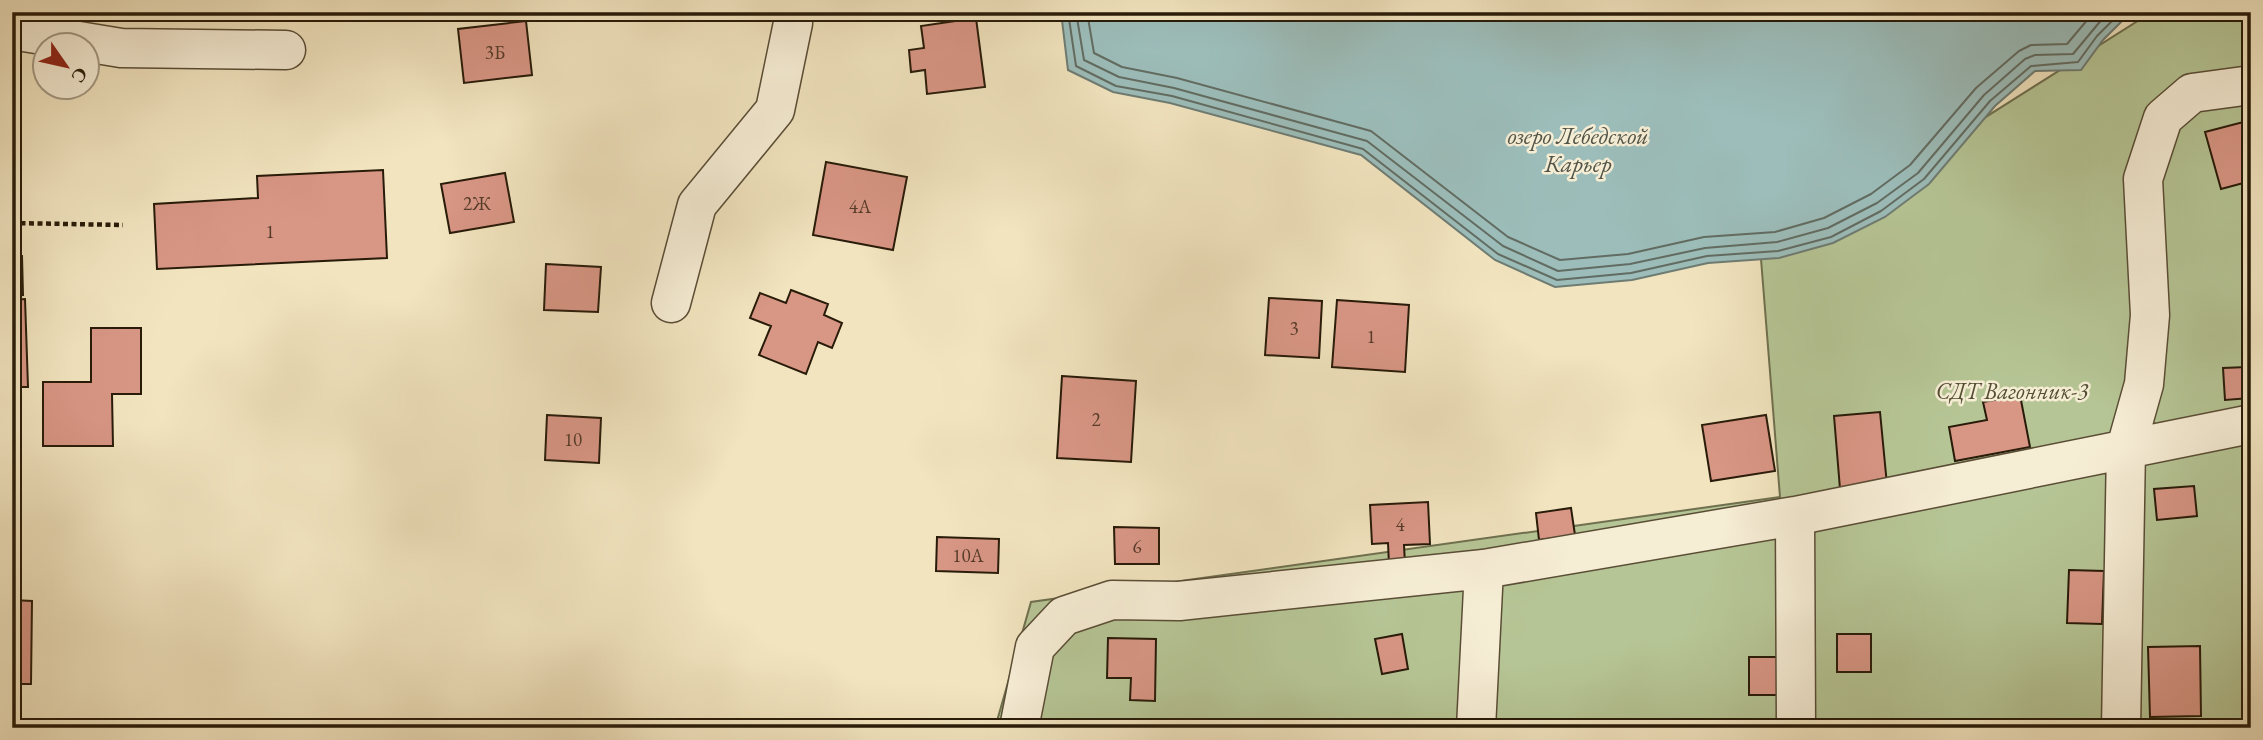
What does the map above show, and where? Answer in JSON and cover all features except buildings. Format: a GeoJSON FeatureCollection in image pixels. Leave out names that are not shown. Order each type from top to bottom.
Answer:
{"type":"FeatureCollection","features":[{"type":"Feature","properties":{"kind":"street"},"geometry":{"type":"LineString","coordinates":[[671,303],[696,205],[775,110],[793,12]]}},
{"type":"Feature","properties":{"kind":"street"},"geometry":{"type":"LineString","coordinates":[[12,30],[121,48],[286,50]]}},
{"type":"Feature","properties":{"kind":"street"},"geometry":{"type":"LineString","coordinates":[[2121,728],[2126,448],[2144,384],[2150,315],[2143,179],[2163,118],[2192,93],[2251,85]]}},
{"type":"Feature","properties":{"kind":"street"},"geometry":{"type":"LineString","coordinates":[[1019,728],[1021,706],[1035,647],[1064,616],[1112,600],[1179,600],[1484,569],[1795,516],[2251,424]]}},
{"type":"Feature","properties":{"kind":"street"},"geometry":{"type":"LineString","coordinates":[[1795,516],[1796,728]]}},
{"type":"Feature","properties":{"kind":"street"},"geometry":{"type":"LineString","coordinates":[[1476,728],[1484,569]]}},
{"type":"Feature","properties":{"kind":"path"},"geometry":{"type":"LineString","coordinates":[[12,223],[124,225]]}},
{"type":"Feature","properties":{"kind":"path"},"geometry":{"type":"LineString","coordinates":[[12,426],[21,425]]}},
{"type":"Feature","properties":{"kind":"green space","name":"СДТ Вагонник-3"},"geometry":{"type":"Polygon","coordinates":[[[2152,12],[2251,12],[2251,728],[995,728],[1031,602],[1780,497],[1761,259],[2152,12]]]}},
{"type":"Feature","properties":{"kind":"water","name":"озеро Лебедской Карьер"},"geometry":{"type":"Polygon","coordinates":[[[1061,12],[2131,12],[2103,40],[2081,70],[2035,71],[1995,106],[1929,184],[1885,217],[1833,243],[1779,258],[1708,263],[1632,280],[1555,287],[1495,260],[1361,155],[1170,103],[1113,92],[1068,70],[1061,12]]]}}]}
